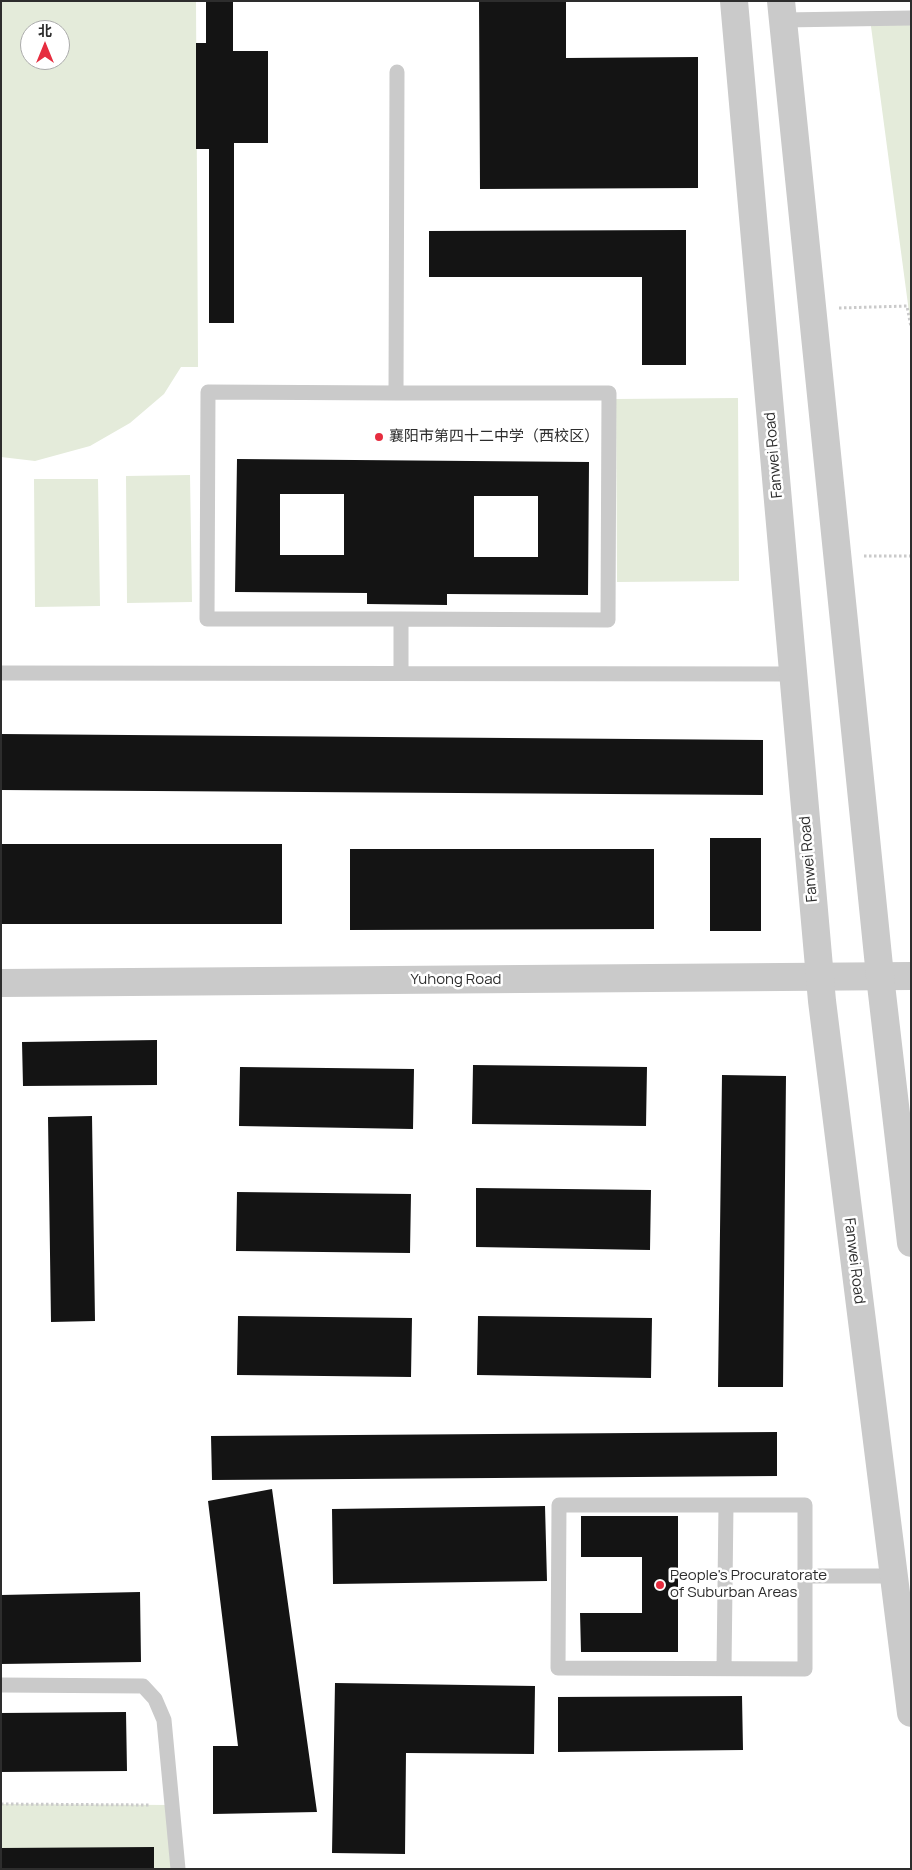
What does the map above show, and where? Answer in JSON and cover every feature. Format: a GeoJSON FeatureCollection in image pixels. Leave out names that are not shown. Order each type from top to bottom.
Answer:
{"type":"FeatureCollection","features":[{"type":"Feature","properties":{"kind":"street","name":"Fanwei Road"},"geometry":{"type":"LineString","coordinates":[[734,1],[820,977],[911,1713]]}},
{"type":"Feature","properties":{"kind":"street"},"geometry":{"type":"LineString","coordinates":[[782,11],[880,976],[911,1243]]}},
{"type":"Feature","properties":{"kind":"street","name":"Yuhong Road"},"geometry":{"type":"LineString","coordinates":[[1,983],[911,976]]}},
{"type":"Feature","properties":{"kind":"lane"},"geometry":{"type":"LineString","coordinates":[[782,11],[911,18]]}},
{"type":"Feature","properties":{"kind":"lane"},"geometry":{"type":"LineString","coordinates":[[396,393],[397,72]]}},
{"type":"Feature","properties":{"kind":"lane"},"geometry":{"type":"LineString","coordinates":[[208,392],[609,393],[608,620],[401,619],[207,619],[208,392]]}},
{"type":"Feature","properties":{"kind":"lane"},"geometry":{"type":"LineString","coordinates":[[401,619],[401,673]]}},
{"type":"Feature","properties":{"kind":"lane"},"geometry":{"type":"LineString","coordinates":[[1,673],[793,674]]}},
{"type":"Feature","properties":{"kind":"lane"},"geometry":{"type":"LineString","coordinates":[[559,1505],[805,1505],[805,1576],[805,1669],[558,1668],[559,1505]]}},
{"type":"Feature","properties":{"kind":"lane"},"geometry":{"type":"LineString","coordinates":[[724,1668],[726,1505]]}},
{"type":"Feature","properties":{"kind":"lane"},"geometry":{"type":"LineString","coordinates":[[805,1576],[894,1576]]}},
{"type":"Feature","properties":{"kind":"lane"},"geometry":{"type":"LineString","coordinates":[[1,1685],[143,1686],[155,1699],[164,1720],[178,1869]]}},
{"type":"Feature","properties":{"kind":"path"},"geometry":{"type":"LineString","coordinates":[[812,308],[907,306],[911,328]]}},
{"type":"Feature","properties":{"kind":"path"},"geometry":{"type":"LineString","coordinates":[[837,556],[911,556]]}},
{"type":"Feature","properties":{"kind":"path"},"geometry":{"type":"LineString","coordinates":[[1,1804],[172,1805]]}},
{"type":"Feature","properties":{"kind":"green space"},"geometry":{"type":"Polygon","coordinates":[[[1,1],[196,1],[198,367],[181,367],[164,394],[130,423],[90,446],[35,461],[1,457],[1,1]]]}},
{"type":"Feature","properties":{"kind":"green space"},"geometry":{"type":"Polygon","coordinates":[[[911,18],[911,327],[870,19],[911,18]]]}},
{"type":"Feature","properties":{"kind":"green space"},"geometry":{"type":"Polygon","coordinates":[[[738,398],[739,581],[617,582],[616,399],[738,398]]]}},
{"type":"Feature","properties":{"kind":"green space"},"geometry":{"type":"Polygon","coordinates":[[[190,475],[192,602],[127,603],[126,476],[190,475]]]}},
{"type":"Feature","properties":{"kind":"green space"},"geometry":{"type":"Polygon","coordinates":[[[34,479],[98,479],[100,606],[35,607],[34,479]]]}},
{"type":"Feature","properties":{"kind":"green space"},"geometry":{"type":"Polygon","coordinates":[[[1,1804],[172,1805],[178,1869],[1,1869],[1,1804]]]}},
{"type":"Feature","properties":{"kind":"building"},"geometry":{"type":"Polygon","coordinates":[[[206,1],[233,1],[233,51],[268,51],[268,143],[234,143],[234,323],[209,323],[209,149],[196,149],[196,43],[206,43],[206,1]]]}},
{"type":"Feature","properties":{"kind":"building"},"geometry":{"type":"Polygon","coordinates":[[[479,1],[566,1],[566,58],[698,57],[698,188],[480,189],[479,1]]]}},
{"type":"Feature","properties":{"kind":"building"},"geometry":{"type":"Polygon","coordinates":[[[686,230],[686,365],[642,365],[642,277],[429,277],[429,231],[686,230]]]}},
{"type":"Feature","properties":{"kind":"building"},"geometry":{"type":"Polygon","coordinates":[[[237,459],[589,462],[588,595],[447,594],[447,605],[367,604],[367,593],[235,592],[237,459]],[[280,494],[280,555],[344,555],[344,494],[280,494]],[[474,496],[474,557],[538,557],[538,496],[474,496]]]}},
{"type":"Feature","properties":{"kind":"building"},"geometry":{"type":"Polygon","coordinates":[[[1,734],[763,740],[763,795],[1,790],[1,734]]]}},
{"type":"Feature","properties":{"kind":"building"},"geometry":{"type":"Polygon","coordinates":[[[710,838],[761,838],[761,931],[710,931],[710,838]]]}},
{"type":"Feature","properties":{"kind":"building"},"geometry":{"type":"Polygon","coordinates":[[[1,844],[282,844],[282,924],[1,924],[1,844]]]}},
{"type":"Feature","properties":{"kind":"building"},"geometry":{"type":"Polygon","coordinates":[[[350,849],[654,849],[654,929],[350,930],[350,849]]]}},
{"type":"Feature","properties":{"kind":"building"},"geometry":{"type":"Polygon","coordinates":[[[157,1040],[157,1085],[23,1086],[22,1042],[157,1040]]]}},
{"type":"Feature","properties":{"kind":"building"},"geometry":{"type":"Polygon","coordinates":[[[473,1065],[647,1067],[646,1126],[472,1124],[473,1065]]]}},
{"type":"Feature","properties":{"kind":"building"},"geometry":{"type":"Polygon","coordinates":[[[240,1067],[414,1069],[413,1129],[239,1126],[240,1067]]]}},
{"type":"Feature","properties":{"kind":"building"},"geometry":{"type":"Polygon","coordinates":[[[722,1075],[786,1076],[783,1387],[718,1387],[722,1075]]]}},
{"type":"Feature","properties":{"kind":"building"},"geometry":{"type":"Polygon","coordinates":[[[92,1116],[95,1321],[51,1322],[48,1117],[92,1116]]]}},
{"type":"Feature","properties":{"kind":"building"},"geometry":{"type":"Polygon","coordinates":[[[476,1188],[651,1190],[650,1250],[476,1247],[476,1188]]]}},
{"type":"Feature","properties":{"kind":"building"},"geometry":{"type":"Polygon","coordinates":[[[237,1192],[411,1194],[410,1253],[236,1251],[237,1192]]]}},
{"type":"Feature","properties":{"kind":"building"},"geometry":{"type":"Polygon","coordinates":[[[238,1316],[412,1318],[411,1377],[237,1375],[238,1316]]]}},
{"type":"Feature","properties":{"kind":"building"},"geometry":{"type":"Polygon","coordinates":[[[478,1316],[652,1318],[651,1378],[477,1375],[478,1316]]]}},
{"type":"Feature","properties":{"kind":"building"},"geometry":{"type":"Polygon","coordinates":[[[777,1432],[777,1476],[212,1480],[211,1436],[777,1432]]]}},
{"type":"Feature","properties":{"kind":"building"},"geometry":{"type":"Polygon","coordinates":[[[272,1489],[317,1812],[213,1814],[213,1746],[238,1746],[208,1501],[272,1489]]]}},
{"type":"Feature","properties":{"kind":"building"},"geometry":{"type":"Polygon","coordinates":[[[545,1506],[547,1581],[333,1584],[332,1509],[545,1506]]]}},
{"type":"Feature","properties":{"kind":"building","name":"People's Procuratorate of Suburban Areas"},"geometry":{"type":"Polygon","coordinates":[[[581,1516],[678,1516],[678,1652],[581,1652],[580,1613],[642,1613],[642,1557],[581,1557],[581,1516]]]}},
{"type":"Feature","properties":{"kind":"building"},"geometry":{"type":"Polygon","coordinates":[[[140,1592],[141,1662],[1,1664],[1,1595],[140,1592]]]}},
{"type":"Feature","properties":{"kind":"building"},"geometry":{"type":"Polygon","coordinates":[[[335,1683],[535,1686],[534,1754],[406,1753],[405,1854],[332,1853],[335,1683]]]}},
{"type":"Feature","properties":{"kind":"building"},"geometry":{"type":"Polygon","coordinates":[[[742,1696],[743,1750],[558,1752],[558,1697],[742,1696]]]}},
{"type":"Feature","properties":{"kind":"building"},"geometry":{"type":"Polygon","coordinates":[[[126,1712],[127,1771],[1,1772],[1,1713],[126,1712]]]}},
{"type":"Feature","properties":{"kind":"building"},"geometry":{"type":"Polygon","coordinates":[[[154,1847],[154,1869],[1,1869],[1,1848],[154,1847]]]}},
{"type":"Feature","properties":{"kind":"place","name":"襄阳市第四十二中学（西校区）"},"geometry":{"type":"Point","coordinates":[379,437]}},
{"type":"Feature","properties":{"kind":"place","name":"People's Procuratorate of Suburban Areas"},"geometry":{"type":"Point","coordinates":[660,1585]}}]}
